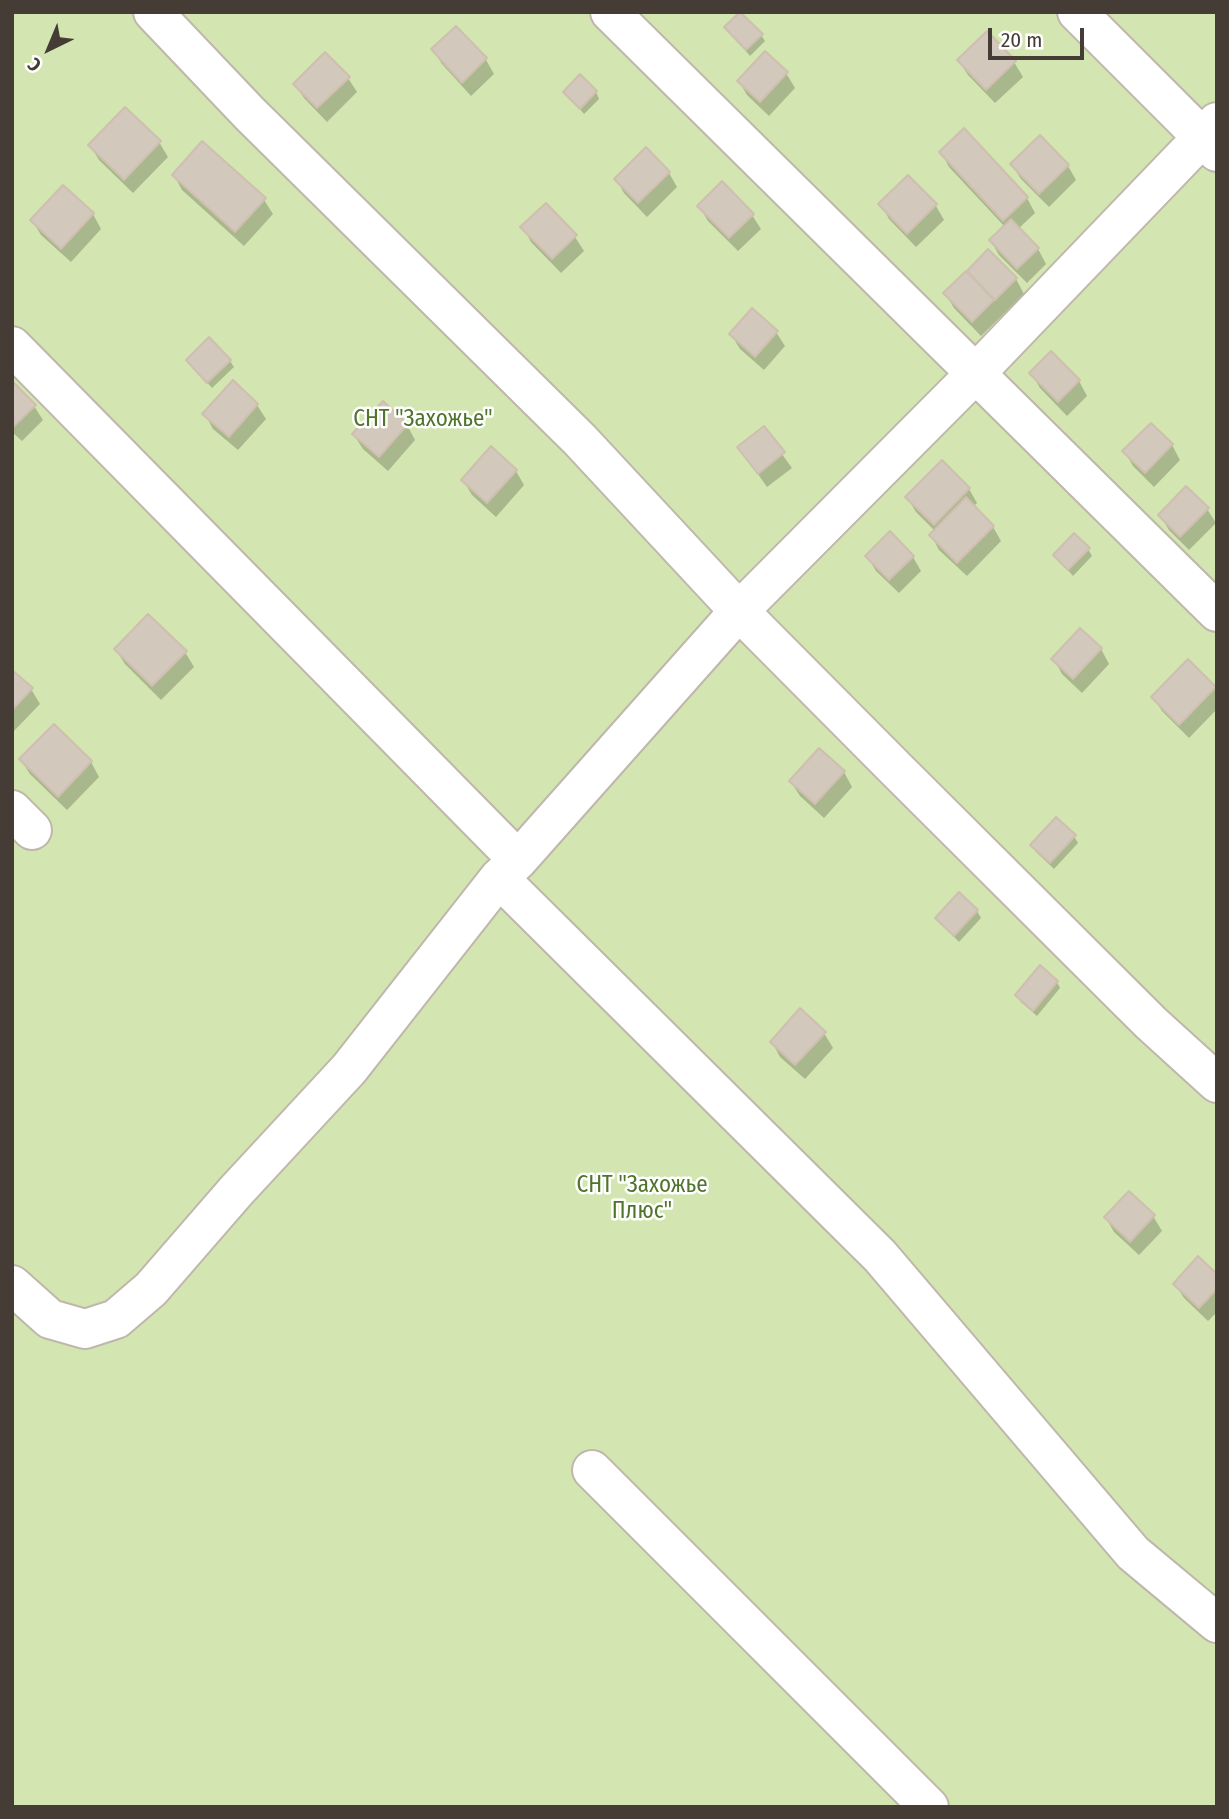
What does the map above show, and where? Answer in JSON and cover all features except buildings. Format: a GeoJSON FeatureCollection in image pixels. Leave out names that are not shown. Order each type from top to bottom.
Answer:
{"type":"FeatureCollection","features":[{"type":"Feature","properties":{"kind":"lane"},"geometry":{"type":"LineString","coordinates":[[153,12],[250,114],[580,440],[739,611],[1142,1013],[1217,1083]]}},
{"type":"Feature","properties":{"kind":"lane"},"geometry":{"type":"LineString","coordinates":[[610,12],[1217,612]]}},
{"type":"Feature","properties":{"kind":"lane"},"geometry":{"type":"LineString","coordinates":[[12,1285],[50,1319],[85,1329],[116,1319],[151,1289],[236,1191],[349,1069],[509,869],[739,611],[1212,137],[1077,12]]}},
{"type":"Feature","properties":{"kind":"lane"},"geometry":{"type":"LineString","coordinates":[[12,346],[880,1256],[1133,1553],[1217,1623]]}},
{"type":"Feature","properties":{"kind":"lane"},"geometry":{"type":"LineString","coordinates":[[592,1470],[929,1807]]}},
{"type":"Feature","properties":{"kind":"green space"},"geometry":{"type":"Polygon","coordinates":[[[12,12],[1217,12],[1217,1807],[12,1807],[12,12]]]}},
{"type":"Feature","properties":{"kind":"park label","name":"СНТ \"Захожье\""},"geometry":{"type":"Point","coordinates":[423,420]}},
{"type":"Feature","properties":{"kind":"park label","name":"СНТ \"Захожье Плюс\""},"geometry":{"type":"Point","coordinates":[642,1199]}}]}
